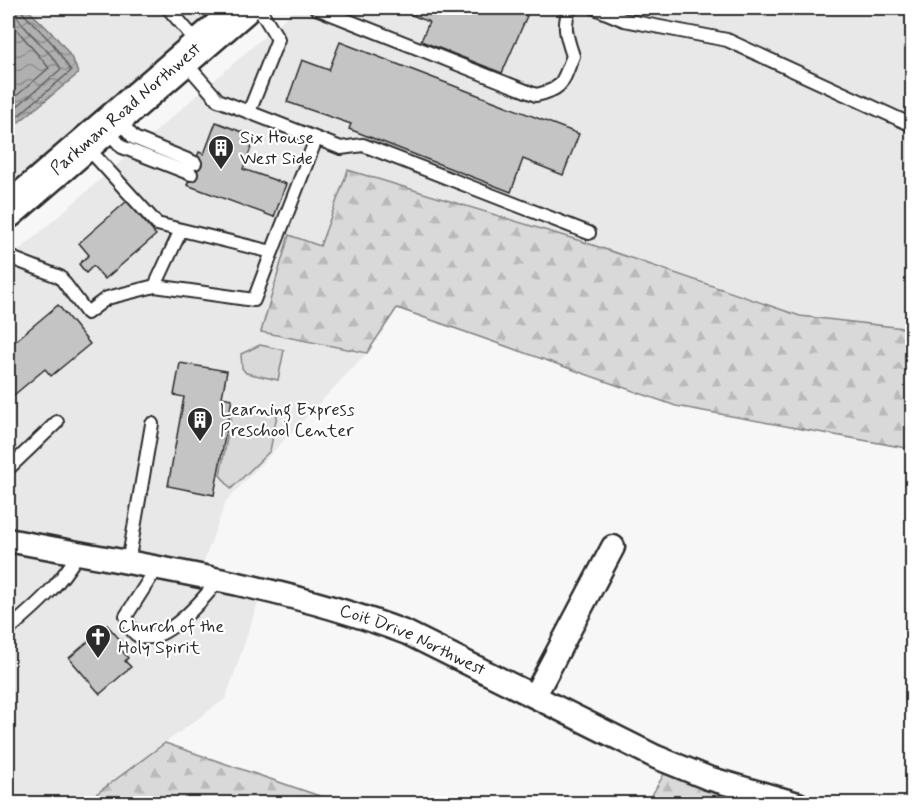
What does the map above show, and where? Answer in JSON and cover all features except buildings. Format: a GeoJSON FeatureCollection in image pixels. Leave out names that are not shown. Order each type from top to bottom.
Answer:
{"type":"FeatureCollection","features":[{"type":"Feature","properties":{"kind":"main road","name":"Parkman Road Northwest"},"geometry":{"type":"LineString","coordinates":[[8,211],[243,8]]}},
{"type":"Feature","properties":{"kind":"street","name":"Coit Drive Northwest"},"geometry":{"type":"LineString","coordinates":[[8,540],[268,590],[367,618],[407,633],[656,757],[708,778],[798,804]]}},
{"type":"Feature","properties":{"kind":"street"},"geometry":{"type":"LineString","coordinates":[[535,695],[613,547]]}},
{"type":"Feature","properties":{"kind":"lane"},"geometry":{"type":"LineString","coordinates":[[168,8],[218,100],[341,148],[363,145],[589,233]]}},
{"type":"Feature","properties":{"kind":"lane"},"geometry":{"type":"LineString","coordinates":[[249,112],[278,39],[259,8]]}},
{"type":"Feature","properties":{"kind":"lane"},"geometry":{"type":"LineString","coordinates":[[316,8],[536,95],[555,91],[562,82],[573,56],[566,37],[564,19],[570,8]]}},
{"type":"Feature","properties":{"kind":"lane"},"geometry":{"type":"LineString","coordinates":[[596,8],[624,20],[727,40],[912,124]]}},
{"type":"Feature","properties":{"kind":"lane"},"geometry":{"type":"LineString","coordinates":[[102,130],[134,138],[179,156],[193,169],[168,165],[122,147],[102,130]]}},
{"type":"Feature","properties":{"kind":"lane"},"geometry":{"type":"LineString","coordinates":[[102,130],[157,224],[272,252]]}},
{"type":"Feature","properties":{"kind":"lane"},"geometry":{"type":"LineString","coordinates":[[8,252],[14,259],[60,278],[87,313],[107,298],[155,286],[254,300],[316,139]]}},
{"type":"Feature","properties":{"kind":"lane"},"geometry":{"type":"LineString","coordinates":[[155,286],[181,230]]}},
{"type":"Feature","properties":{"kind":"lane"},"geometry":{"type":"LineString","coordinates":[[8,469],[57,422]]}},
{"type":"Feature","properties":{"kind":"lane"},"geometry":{"type":"LineString","coordinates":[[128,563],[152,424]]}},
{"type":"Feature","properties":{"kind":"lane"},"geometry":{"type":"LineString","coordinates":[[8,630],[63,579],[78,554]]}},
{"type":"Feature","properties":{"kind":"lane"},"geometry":{"type":"LineString","coordinates":[[156,568],[126,616],[134,633],[144,638],[158,637],[202,602],[218,580]]}},
{"type":"Feature","properties":{"kind":"shaded area"},"geometry":{"type":"Polygon","coordinates":[[[8,8],[219,8],[8,192],[8,8]]]}},
{"type":"Feature","properties":{"kind":"shaded area"},"geometry":{"type":"Polygon","coordinates":[[[297,8],[912,8],[912,329],[800,316],[320,246],[289,236],[261,332],[367,353],[226,501],[202,567],[8,530],[8,260],[297,8]]]}},
{"type":"Feature","properties":{"kind":"shaded area"},"geometry":{"type":"Polygon","coordinates":[[[8,549],[260,597],[226,698],[84,803],[8,803],[8,549]]]}},
{"type":"Feature","properties":{"kind":"green space"},"geometry":{"type":"Polygon","coordinates":[[[348,170],[584,242],[800,316],[912,329],[912,449],[676,406],[397,308],[367,353],[261,332],[289,235],[320,246],[348,170]]]}},
{"type":"Feature","properties":{"kind":"green space"},"geometry":{"type":"Polygon","coordinates":[[[260,345],[284,350],[278,380],[246,373],[242,368],[241,354],[260,345]]]}},
{"type":"Feature","properties":{"kind":"green space"},"geometry":{"type":"Polygon","coordinates":[[[243,406],[275,412],[277,415],[270,451],[231,489],[220,475],[232,412],[243,406]]]}},
{"type":"Feature","properties":{"kind":"green space"},"geometry":{"type":"Polygon","coordinates":[[[165,743],[340,803],[84,803],[165,743]]]}},
{"type":"Feature","properties":{"kind":"green space"},"geometry":{"type":"Polygon","coordinates":[[[664,774],[775,803],[647,804],[664,774]]]}},
{"type":"Feature","properties":{"kind":"water"},"geometry":{"type":"Polygon","coordinates":[[[8,8],[26,8],[64,46],[78,74],[8,131],[8,8]]]}},
{"type":"Feature","properties":{"kind":"place","name":"Six House West Side"},"geometry":{"type":"Point","coordinates":[221,171]}},
{"type":"Feature","properties":{"kind":"place","name":"Learning Express Preschool Center"},"geometry":{"type":"Point","coordinates":[200,443]}},
{"type":"Feature","properties":{"kind":"place","name":"Church of the Holy Spirit"},"geometry":{"type":"Point","coordinates":[98,660]}}]}
